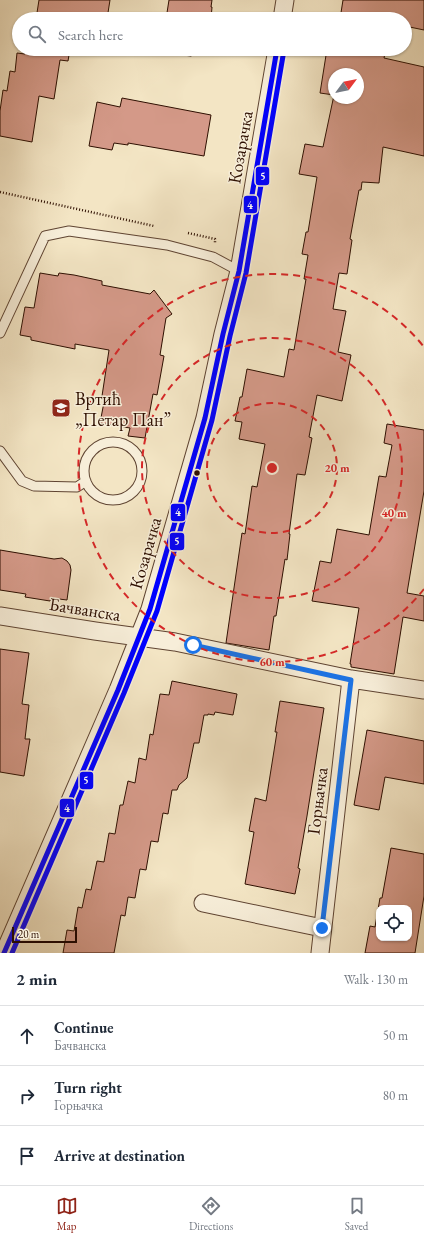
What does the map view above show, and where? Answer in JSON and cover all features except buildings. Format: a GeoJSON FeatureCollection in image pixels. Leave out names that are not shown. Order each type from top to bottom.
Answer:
{"type":"FeatureCollection","features":[{"type":"Feature","properties":{"kind":"street"},"geometry":{"type":"LineString","coordinates":[[283,12],[285,0]]}},
{"type":"Feature","properties":{"kind":"street","name":"Козарачка"},"geometry":{"type":"LineString","coordinates":[[4,953],[140,638],[152,602],[205,418],[223,334],[239,272],[276,56]]}},
{"type":"Feature","properties":{"kind":"street","name":"Бачванска"},"geometry":{"type":"LineString","coordinates":[[0,616],[193,645],[351,680],[424,690]]}},
{"type":"Feature","properties":{"kind":"street","name":"Горњачка"},"geometry":{"type":"LineString","coordinates":[[320,953],[351,680]]}},
{"type":"Feature","properties":{"kind":"street"},"geometry":{"type":"LineString","coordinates":[[203,903],[322,928]]}},
{"type":"Feature","properties":{"kind":"lane"},"geometry":{"type":"LineString","coordinates":[[0,333],[45,236],[69,232],[167,245],[213,256],[239,272]]}},
{"type":"Feature","properties":{"kind":"lane"},"geometry":{"type":"LineString","coordinates":[[114,441],[124,443],[138,456],[142,474],[140,483],[134,491],[126,497],[117,500],[107,499],[98,495],[91,489],[86,481],[84,471],[86,462],[96,447],[114,441]]}},
{"type":"Feature","properties":{"kind":"lane"},"geometry":{"type":"LineString","coordinates":[[0,451],[22,481],[34,486],[77,487],[86,481]]}},
{"type":"Feature","properties":{"kind":"path"},"geometry":{"type":"LineString","coordinates":[[0,192],[161,227]]}},
{"type":"Feature","properties":{"kind":"path"},"geometry":{"type":"LineString","coordinates":[[182,231],[215,239],[213,256]]}},
{"type":"Feature","properties":{"kind":"transit line","name":"4"},"geometry":{"type":"LineString","coordinates":[[4,953],[118,690],[150,609],[205,418],[223,334],[239,271],[276,56]]}},
{"type":"Feature","properties":{"kind":"transit line","name":"5"},"geometry":{"type":"LineString","coordinates":[[12,953],[124,693],[157,611],[212,420],[230,336],[246,273],[283,56]]}},
{"type":"Feature","properties":{"kind":"place","name":"Вртић „Петар Пан”"},"geometry":{"type":"Point","coordinates":[61,408]}},
{"type":"Feature","properties":{"kind":"route"},"geometry":{"type":"LineString","coordinates":[[193,645],[351,680],[322,928]]}}]}
